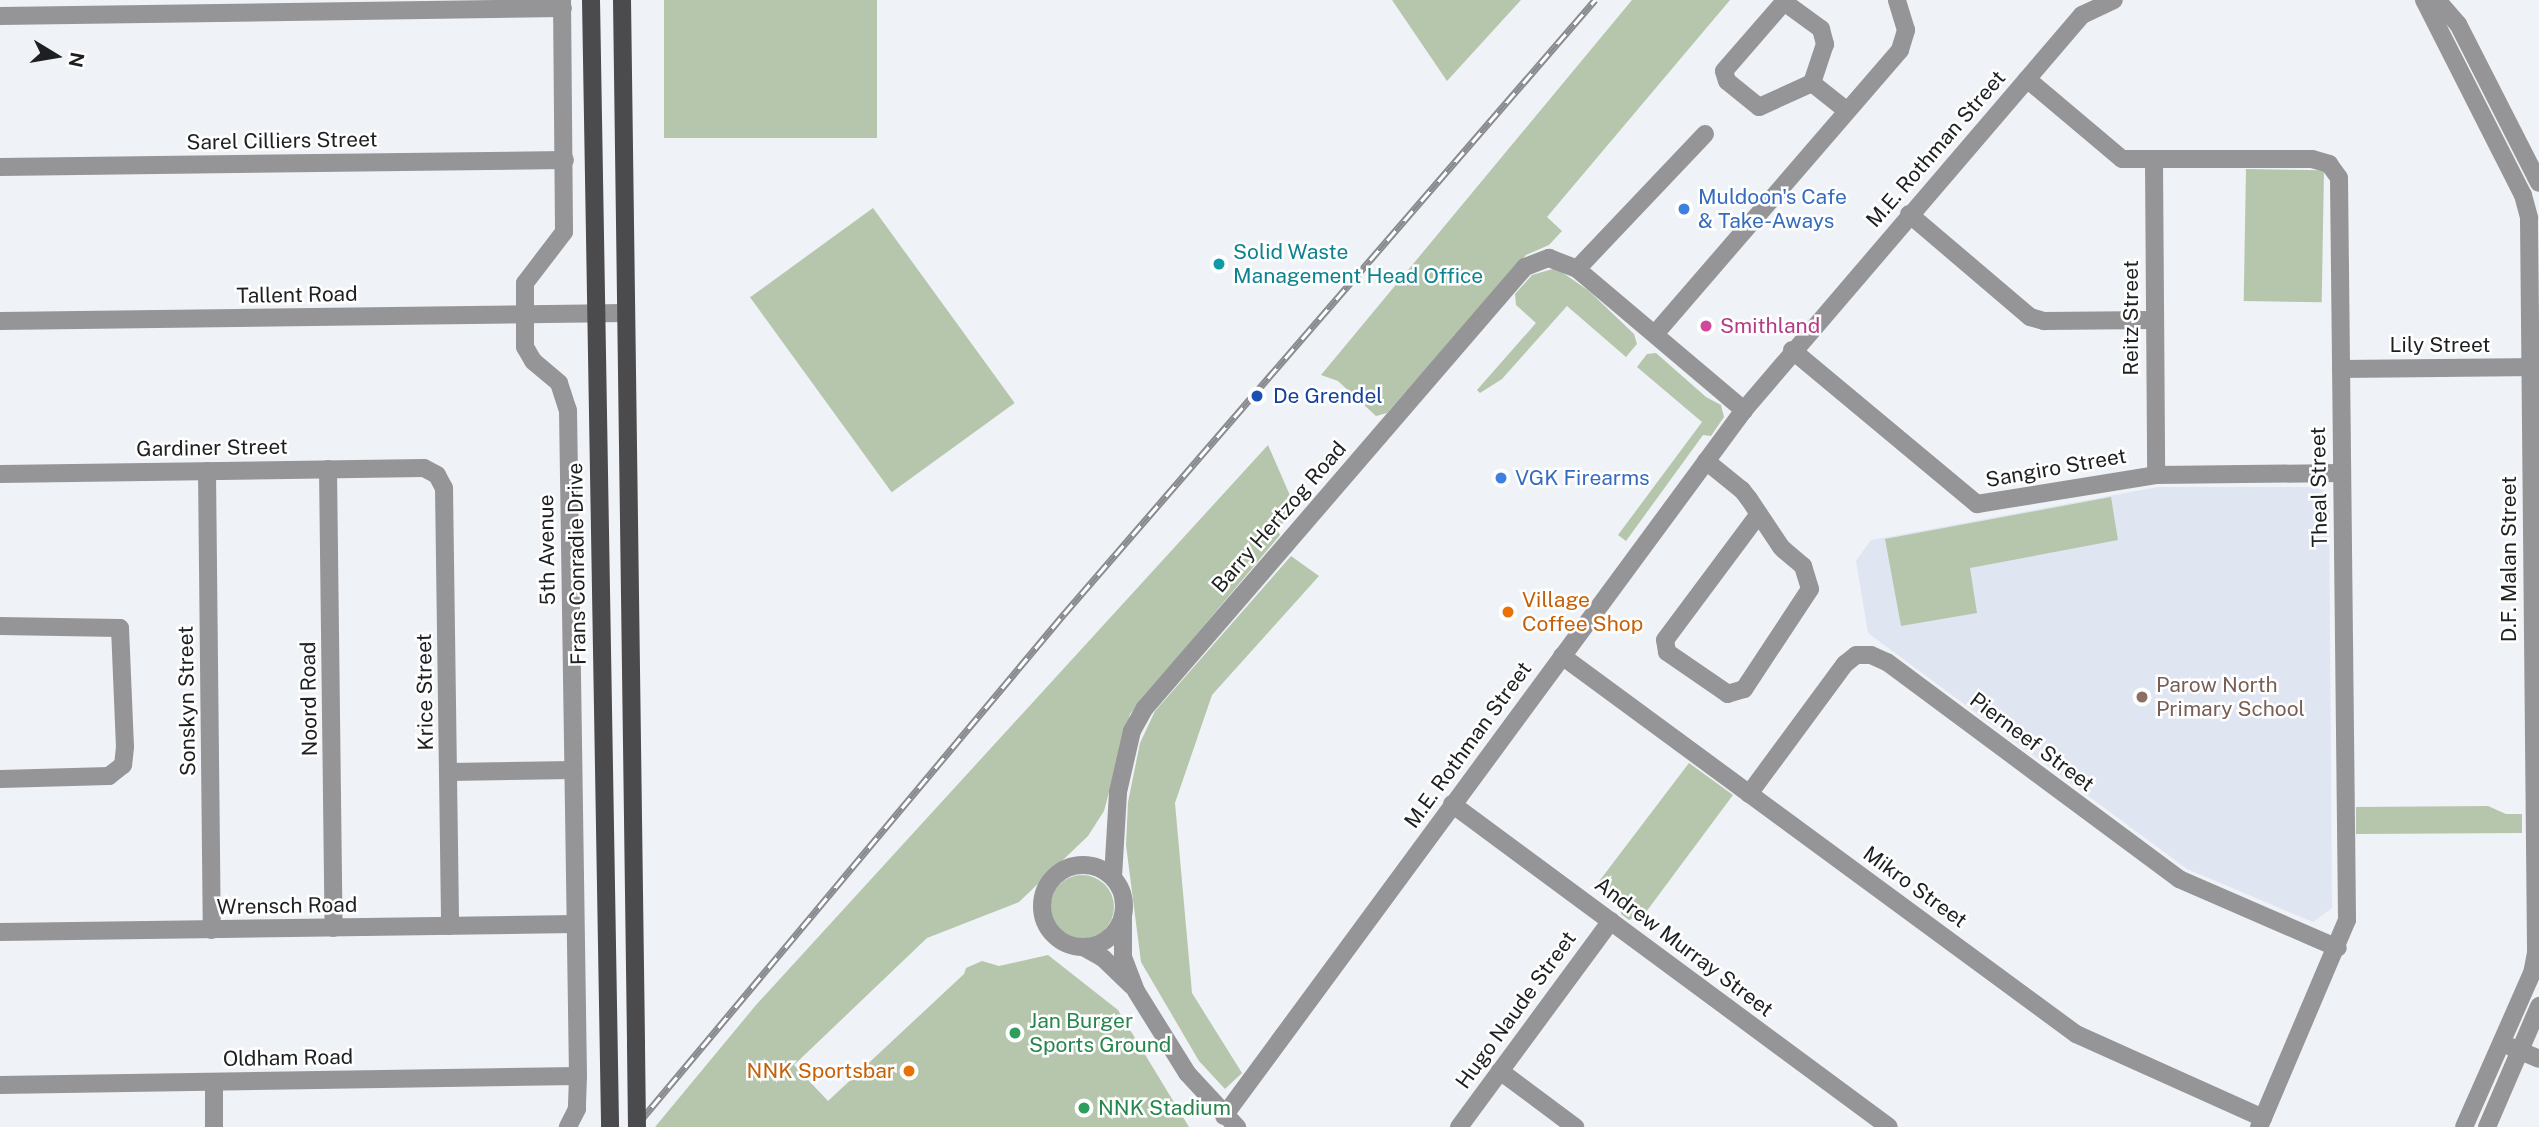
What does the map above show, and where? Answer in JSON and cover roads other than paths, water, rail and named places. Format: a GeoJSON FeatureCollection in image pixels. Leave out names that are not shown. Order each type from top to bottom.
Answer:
{"type":"FeatureCollection","features":[{"type":"Feature","properties":{"kind":"main road","name":"Frans Conradie Drive"},"geometry":{"type":"LineString","coordinates":[[591,0],[594,314],[610,1127]]}},
{"type":"Feature","properties":{"kind":"main road"},"geometry":{"type":"LineString","coordinates":[[622,0],[637,1127]]}},
{"type":"Feature","properties":{"kind":"street"},"geometry":{"type":"LineString","coordinates":[[1655,334],[1906,40],[1897,0]]}},
{"type":"Feature","properties":{"kind":"street","name":"M.E. Rothman Street"},"geometry":{"type":"LineString","coordinates":[[1231,1121],[1452,804],[1744,410],[2082,15],[2114,0]]}},
{"type":"Feature","properties":{"kind":"street","name":"D.F. Malan Street"},"geometry":{"type":"LineString","coordinates":[[2424,0],[2533,203],[2536,953],[2532,973],[2464,1127]]}},
{"type":"Feature","properties":{"kind":"street"},"geometry":{"type":"LineString","coordinates":[[2437,0],[2458,24],[2539,183]]}},
{"type":"Feature","properties":{"kind":"street"},"geometry":{"type":"LineString","coordinates":[[1788,2],[1824,35],[1812,83],[1763,107],[1727,80],[1724,71],[1773,9],[1788,2]]}},
{"type":"Feature","properties":{"kind":"street"},"geometry":{"type":"LineString","coordinates":[[0,16],[562,4]]}},
{"type":"Feature","properties":{"kind":"street","name":"5th Avenue"},"geometry":{"type":"LineString","coordinates":[[562,4],[564,232],[528,275],[525,315],[527,353],[559,383],[568,410],[578,1076],[577,1109],[568,1127]]}},
{"type":"Feature","properties":{"kind":"street","name":"Theal Street"},"geometry":{"type":"LineString","coordinates":[[2027,79],[2122,159],[2312,159],[2337,171],[2348,912],[2338,948],[2261,1123]]}},
{"type":"Feature","properties":{"kind":"street"},"geometry":{"type":"LineString","coordinates":[[1812,83],[1846,110]]}},
{"type":"Feature","properties":{"kind":"street"},"geometry":{"type":"LineString","coordinates":[[1705,134],[1577,269],[1744,410]]}},
{"type":"Feature","properties":{"kind":"street","name":"Sarel Cilliers Street"},"geometry":{"type":"LineString","coordinates":[[0,167],[565,160]]}},
{"type":"Feature","properties":{"kind":"street","name":"Reitz Street"},"geometry":{"type":"LineString","coordinates":[[2154,161],[2152,320],[2156,475]]}},
{"type":"Feature","properties":{"kind":"street"},"geometry":{"type":"LineString","coordinates":[[1909,214],[2030,317],[2044,321],[2152,320]]}},
{"type":"Feature","properties":{"kind":"street","name":"Barry Hertzog Road"},"geometry":{"type":"LineString","coordinates":[[1113,877],[1115,812],[1128,745],[1152,698],[1518,271],[1549,258],[1577,269]]}},
{"type":"Feature","properties":{"kind":"street","name":"Tallent Road"},"geometry":{"type":"LineString","coordinates":[[0,321],[625,313]]}},
{"type":"Feature","properties":{"kind":"street","name":"Sangiro Street"},"geometry":{"type":"LineString","coordinates":[[1793,350],[1977,504],[2156,475],[2341,473]]}},
{"type":"Feature","properties":{"kind":"street","name":"Lily Street"},"geometry":{"type":"LineString","coordinates":[[2341,369],[2534,367]]}},
{"type":"Feature","properties":{"kind":"street"},"geometry":{"type":"LineString","coordinates":[[1706,461],[1742,490],[1759,514],[1784,550],[1803,566],[1810,589],[1744,689],[1728,694],[1668,652],[1665,640],[1759,514]]}},
{"type":"Feature","properties":{"kind":"street","name":"Gardiner Street"},"geometry":{"type":"LineString","coordinates":[[0,474],[424,468]]}},
{"type":"Feature","properties":{"kind":"street","name":"Krice Street"},"geometry":{"type":"LineString","coordinates":[[424,468],[438,475],[444,488],[450,926]]}},
{"type":"Feature","properties":{"kind":"street","name":"Noord Road"},"geometry":{"type":"LineString","coordinates":[[328,469],[334,928]]}},
{"type":"Feature","properties":{"kind":"street","name":"Sonskyn Street"},"geometry":{"type":"LineString","coordinates":[[207,471],[212,930]]}},
{"type":"Feature","properties":{"kind":"street"},"geometry":{"type":"LineString","coordinates":[[0,626],[120,628],[125,747],[118,772],[108,776],[0,779]]}},
{"type":"Feature","properties":{"kind":"street","name":"Pierneef Street"},"geometry":{"type":"LineString","coordinates":[[1749,794],[1845,664],[1856,655],[1871,655],[2179,879],[2338,948]]}},
{"type":"Feature","properties":{"kind":"street","name":"Mikro Street"},"geometry":{"type":"LineString","coordinates":[[1562,656],[2076,1034],[2261,1123]]}},
{"type":"Feature","properties":{"kind":"street"},"geometry":{"type":"LineString","coordinates":[[449,772],[573,770]]}},
{"type":"Feature","properties":{"kind":"street","name":"Andrew Murray Street"},"geometry":{"type":"LineString","coordinates":[[1452,804],[1889,1127]]}},
{"type":"Feature","properties":{"kind":"street"},"geometry":{"type":"LineString","coordinates":[[1136,991],[1103,958],[1083,947],[1061,941],[1045,924],[1042,912],[1046,887],[1054,876],[1077,864],[1090,864],[1113,877],[1121,889],[1124,957],[1136,991],[1187,1073],[1231,1121]]}},
{"type":"Feature","properties":{"kind":"street"},"geometry":{"type":"LineString","coordinates":[[1083,947],[1108,939],[1123,916]]}},
{"type":"Feature","properties":{"kind":"street","name":"Hugo Naude Street"},"geometry":{"type":"LineString","coordinates":[[1459,1127],[1611,921]]}},
{"type":"Feature","properties":{"kind":"street","name":"Wrensch Road"},"geometry":{"type":"LineString","coordinates":[[0,932],[575,924]]}},
{"type":"Feature","properties":{"kind":"street"},"geometry":{"type":"LineString","coordinates":[[2487,1127],[2539,1006]]}},
{"type":"Feature","properties":{"kind":"street"},"geometry":{"type":"LineString","coordinates":[[2501,1043],[2539,1059]]}},
{"type":"Feature","properties":{"kind":"street"},"geometry":{"type":"LineString","coordinates":[[1500,1071],[1575,1127]]}},
{"type":"Feature","properties":{"kind":"street","name":"Oldham Road"},"geometry":{"type":"LineString","coordinates":[[0,1085],[578,1076]]}},
{"type":"Feature","properties":{"kind":"street"},"geometry":{"type":"LineString","coordinates":[[214,1083],[214,1127]]}},
{"type":"Feature","properties":{"kind":"railway"},"geometry":{"type":"LineString","coordinates":[[635,1127],[1064,614],[1595,0]]}},
{"type":"Feature","properties":{"kind":"place","name":"Muldoon's Cafe & Take-Aways"},"geometry":{"type":"Point","coordinates":[1684,209]}},
{"type":"Feature","properties":{"kind":"place","name":"Solid Waste Management Head Office"},"geometry":{"type":"Point","coordinates":[1219,264]}},
{"type":"Feature","properties":{"kind":"place","name":"Smithland"},"geometry":{"type":"Point","coordinates":[1706,326]}},
{"type":"Feature","properties":{"kind":"place","name":"De Grendel"},"geometry":{"type":"Point","coordinates":[1257,396]}},
{"type":"Feature","properties":{"kind":"place","name":"VGK Firearms"},"geometry":{"type":"Point","coordinates":[1501,478]}},
{"type":"Feature","properties":{"kind":"place","name":"Village Coffee Shop"},"geometry":{"type":"Point","coordinates":[1508,612]}},
{"type":"Feature","properties":{"kind":"place","name":"Parow North Primary School"},"geometry":{"type":"Point","coordinates":[2142,697]}},
{"type":"Feature","properties":{"kind":"place","name":"Jan Burger Sports Ground"},"geometry":{"type":"Point","coordinates":[1015,1033]}},
{"type":"Feature","properties":{"kind":"place","name":"NNK Sportsbar"},"geometry":{"type":"Point","coordinates":[909,1071]}},
{"type":"Feature","properties":{"kind":"place","name":"NNK Stadium"},"geometry":{"type":"Point","coordinates":[1084,1108]}}]}
